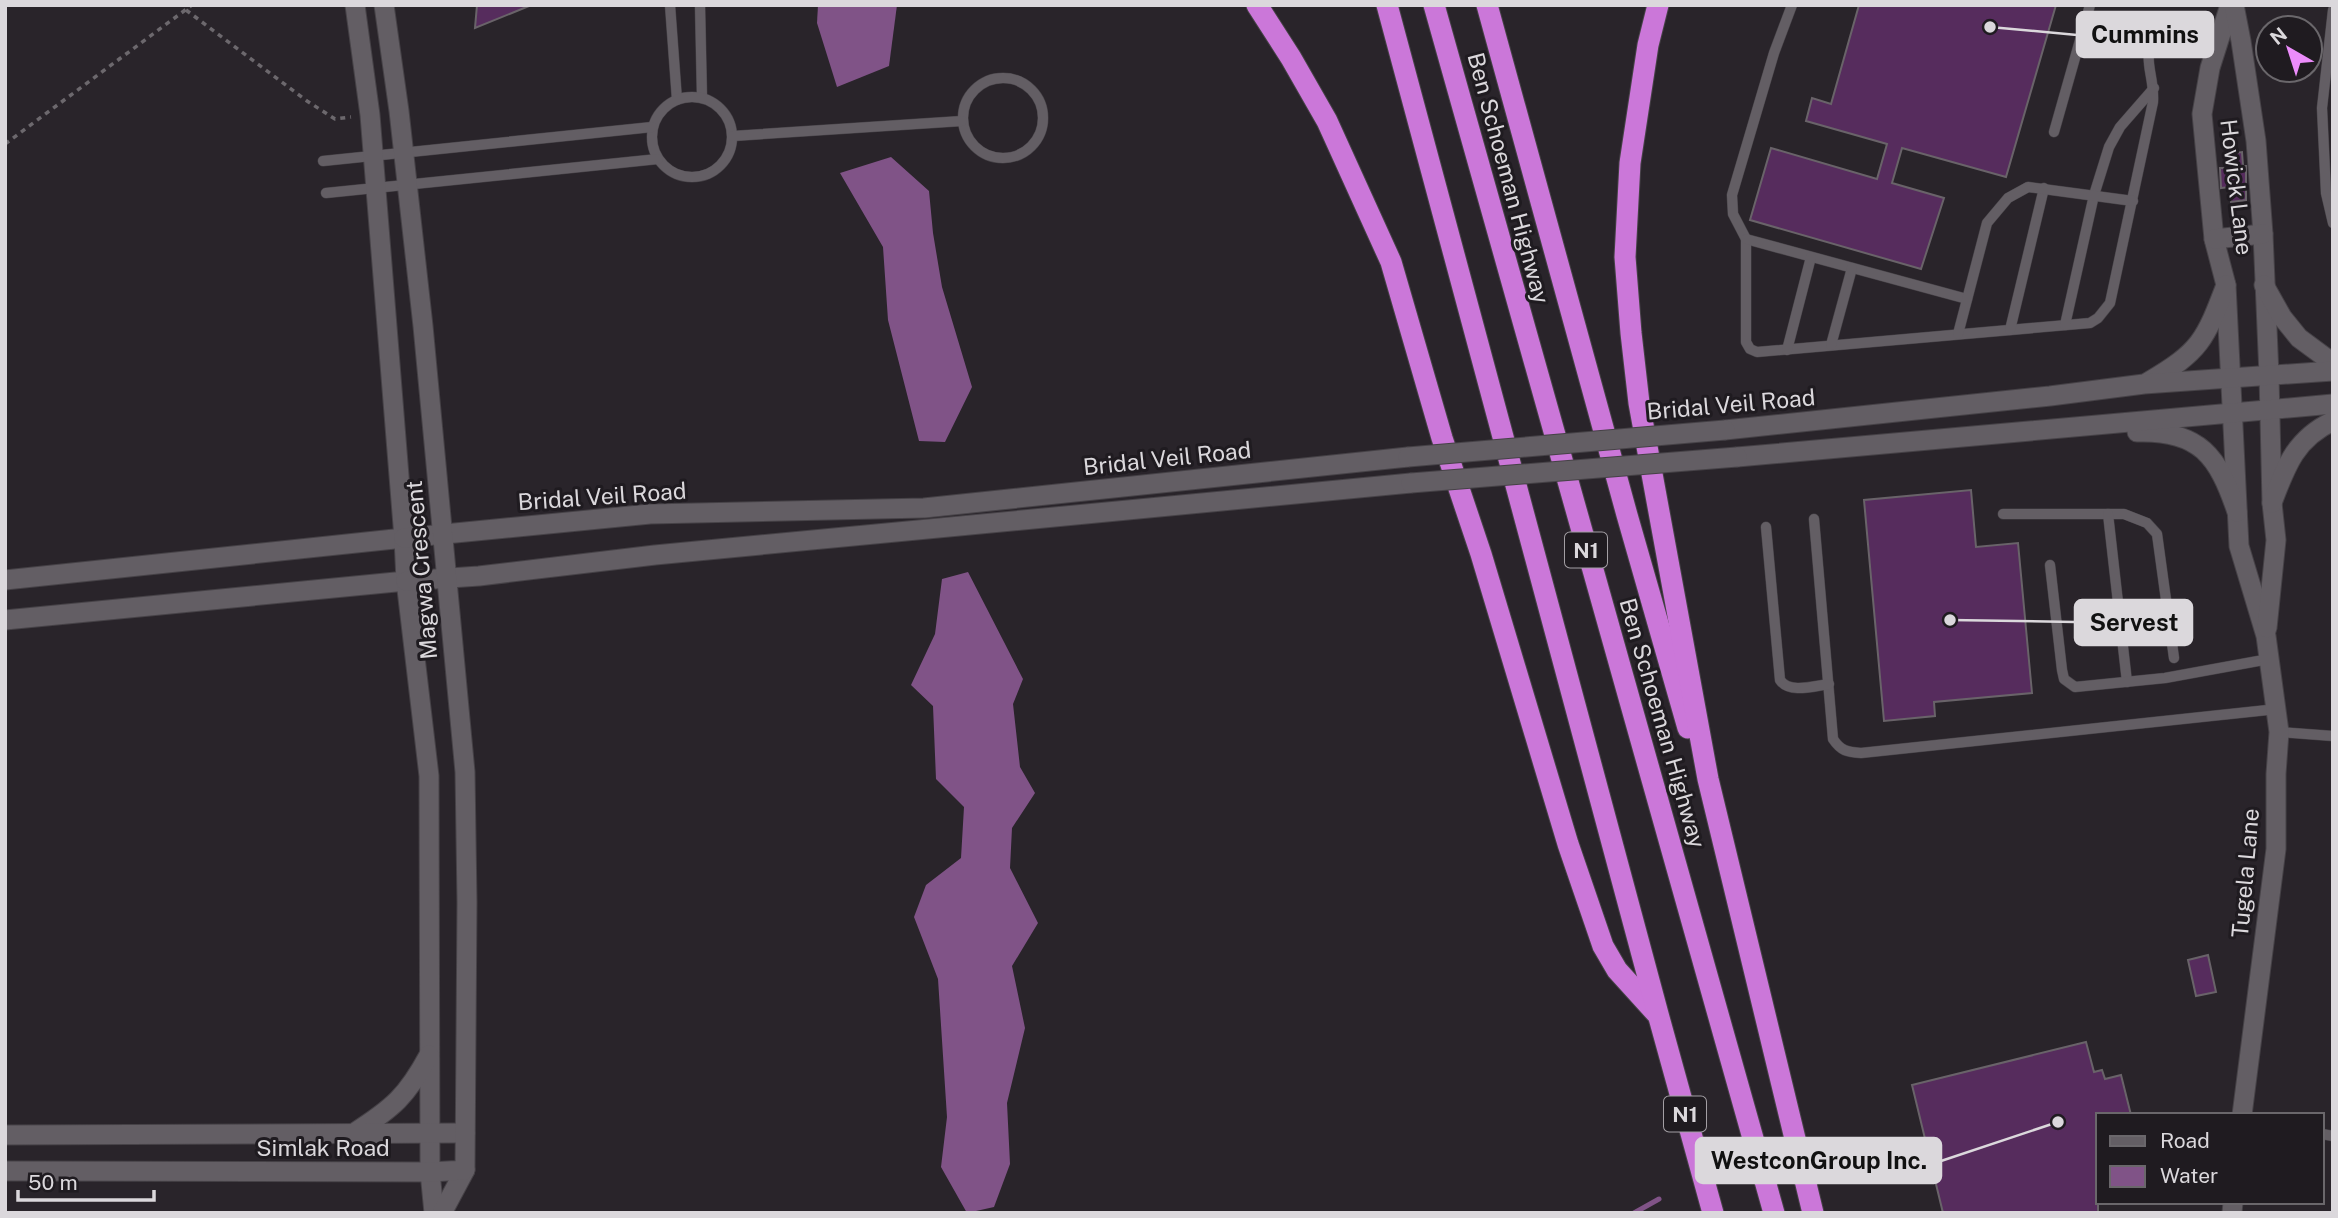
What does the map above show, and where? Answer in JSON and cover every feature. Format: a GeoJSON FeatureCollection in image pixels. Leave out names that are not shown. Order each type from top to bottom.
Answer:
{"type":"FeatureCollection","features":[{"type":"Feature","properties":{"kind":"highway"},"geometry":{"type":"LineString","coordinates":[[1252,5],[1262,14],[1291,58],[1326,121],[1391,262],[1442,438],[1481,554],[1568,844],[1603,946],[1617,970],[1658,1014]]}},
{"type":"Feature","properties":{"kind":"highway","name":"N1"},"geometry":{"type":"LineString","coordinates":[[1387,5],[1713,1213]]}},
{"type":"Feature","properties":{"kind":"highway","name":"Ben Schoeman Highway"},"geometry":{"type":"LineString","coordinates":[[1434,5],[1774,1213]]}},
{"type":"Feature","properties":{"kind":"highway"},"geometry":{"type":"LineString","coordinates":[[1487,5],[1627,515],[1732,882]]}},
{"type":"Feature","properties":{"kind":"highway"},"geometry":{"type":"LineString","coordinates":[[1658,5],[1648,46],[1630,163],[1625,257],[1630,333],[1639,403],[1708,779],[1813,1213]]}},
{"type":"Feature","properties":{"kind":"street","name":"Magwa Crescent"},"geometry":{"type":"LineString","coordinates":[[355,5],[370,115],[406,581],[429,776],[429,1133],[435,1213]]}},
{"type":"Feature","properties":{"kind":"street","name":"Magwa Crescent"},"geometry":{"type":"LineString","coordinates":[[384,5],[423,326],[465,772],[465,1170]]}},
{"type":"Feature","properties":{"kind":"street","name":"Howick Lane"},"geometry":{"type":"LineString","coordinates":[[2232,5],[2210,68],[2202,114],[2214,239],[2226,285],[2232,413]]}},
{"type":"Feature","properties":{"kind":"street","name":"Howick Lane"},"geometry":{"type":"LineString","coordinates":[[2232,5],[2241,41],[2256,141],[2263,234],[2269,410]]}},
{"type":"Feature","properties":{"kind":"street"},"geometry":{"type":"LineString","coordinates":[[2214,239],[2263,234]]}},
{"type":"Feature","properties":{"kind":"street"},"geometry":{"type":"LineString","coordinates":[[2144,384],[2177,365],[2201,343],[2226,285]]}},
{"type":"Feature","properties":{"kind":"street"},"geometry":{"type":"LineString","coordinates":[[2264,285],[2282,317],[2299,338],[2333,363]]}},
{"type":"Feature","properties":{"kind":"street","name":"Bridal Veil Road"},"geometry":{"type":"LineString","coordinates":[[5,580],[442,533],[650,514],[924,508],[1408,457],[1725,430],[2144,384],[2333,371]]}},
{"type":"Feature","properties":{"kind":"street","name":"Bridal Veil Road"},"geometry":{"type":"LineString","coordinates":[[5,620],[1411,483],[2333,404]]}},
{"type":"Feature","properties":{"kind":"street","name":"Tugela Lane"},"geometry":{"type":"LineString","coordinates":[[2266,636],[2276,540],[2269,410]]}},
{"type":"Feature","properties":{"kind":"street","name":"Tugela Lane"},"geometry":{"type":"LineString","coordinates":[[2232,413],[2239,546],[2266,636],[2279,732],[2276,849],[2243,1113]]}},
{"type":"Feature","properties":{"kind":"street"},"geometry":{"type":"LineString","coordinates":[[2272,503],[2284,472],[2300,445],[2311,433],[2333,421]]}},
{"type":"Feature","properties":{"kind":"street"},"geometry":{"type":"LineString","coordinates":[[1969,437],[2153,432],[2177,435],[2193,442],[2218,466],[2237,512]]}},
{"type":"Feature","properties":{"kind":"street"},"geometry":{"type":"LineString","coordinates":[[354,1133],[398,1102],[430,1053]]}},
{"type":"Feature","properties":{"kind":"street","name":"Simlak Road"},"geometry":{"type":"LineString","coordinates":[[5,1135],[465,1133]]}},
{"type":"Feature","properties":{"kind":"street"},"geometry":{"type":"LineString","coordinates":[[442,1213],[465,1170]]}},
{"type":"Feature","properties":{"kind":"street","name":"Simlak Road"},"geometry":{"type":"LineString","coordinates":[[5,1171],[465,1170]]}},
{"type":"Feature","properties":{"kind":"lane"},"geometry":{"type":"LineString","coordinates":[[670,5],[677,100]]}},
{"type":"Feature","properties":{"kind":"lane"},"geometry":{"type":"LineString","coordinates":[[700,5],[702,98]]}},
{"type":"Feature","properties":{"kind":"lane"},"geometry":{"type":"LineString","coordinates":[[1792,5],[1774,53],[1732,195],[1733,214],[1746,239],[1745,342],[1750,349],[1757,352],[2090,323],[2098,318],[2110,303],[2153,102],[2154,88],[2147,53],[2155,35],[2164,26],[2179,23],[2241,41]]}},
{"type":"Feature","properties":{"kind":"lane"},"geometry":{"type":"LineString","coordinates":[[2054,132],[2090,5]]}},
{"type":"Feature","properties":{"kind":"lane"},"geometry":{"type":"LineString","coordinates":[[2333,10],[2322,108],[2326,192],[2333,223]]}},
{"type":"Feature","properties":{"kind":"lane"},"geometry":{"type":"LineString","coordinates":[[1000,78],[1025,84],[1041,103],[1044,117],[1035,143],[1024,153],[1012,158],[997,159],[973,146],[965,135],[962,121],[963,108],[968,97],[988,80],[1000,78]]}},
{"type":"Feature","properties":{"kind":"lane"},"geometry":{"type":"LineString","coordinates":[[2065,325],[2094,195],[2109,147],[2120,127],[2154,88]]}},
{"type":"Feature","properties":{"kind":"lane"},"geometry":{"type":"LineString","coordinates":[[690,97],[714,103],[724,112],[730,123],[733,136],[731,150],[724,162],[713,172],[701,177],[687,178],[673,174],[658,159],[651,140],[652,127],[657,116],[666,106],[677,100],[690,97]]}},
{"type":"Feature","properties":{"kind":"lane"},"geometry":{"type":"LineString","coordinates":[[733,136],[962,121]]}},
{"type":"Feature","properties":{"kind":"lane"},"geometry":{"type":"LineString","coordinates":[[323,161],[652,127]]}},
{"type":"Feature","properties":{"kind":"lane"},"geometry":{"type":"LineString","coordinates":[[326,193],[658,159]]}},
{"type":"Feature","properties":{"kind":"lane"},"geometry":{"type":"LineString","coordinates":[[1958,334],[1987,223],[2008,198],[2028,187],[2133,201]]}},
{"type":"Feature","properties":{"kind":"lane"},"geometry":{"type":"LineString","coordinates":[[2010,330],[2044,188]]}},
{"type":"Feature","properties":{"kind":"lane"},"geometry":{"type":"LineString","coordinates":[[1746,239],[1967,299]]}},
{"type":"Feature","properties":{"kind":"lane"},"geometry":{"type":"LineString","coordinates":[[1787,349],[1811,257]]}},
{"type":"Feature","properties":{"kind":"lane"},"geometry":{"type":"LineString","coordinates":[[1831,345],[1852,268]]}},
{"type":"Feature","properties":{"kind":"lane"},"geometry":{"type":"LineString","coordinates":[[2003,514],[2124,514],[2147,523],[2157,534],[2174,658]]}},
{"type":"Feature","properties":{"kind":"lane"},"geometry":{"type":"LineString","coordinates":[[2108,514],[2127,682]]}},
{"type":"Feature","properties":{"kind":"lane"},"geometry":{"type":"LineString","coordinates":[[1814,519],[1833,739],[1847,752],[2277,709]]}},
{"type":"Feature","properties":{"kind":"lane"},"geometry":{"type":"LineString","coordinates":[[1766,527],[1781,684],[1789,688],[1829,684]]}},
{"type":"Feature","properties":{"kind":"lane"},"geometry":{"type":"LineString","coordinates":[[2050,565],[2064,679],[2075,687],[2165,678],[2269,659]]}},
{"type":"Feature","properties":{"kind":"lane"},"geometry":{"type":"LineString","coordinates":[[2279,732],[2333,736]]}},
{"type":"Feature","properties":{"kind":"path"},"geometry":{"type":"LineString","coordinates":[[5,144],[192,5]]}},
{"type":"Feature","properties":{"kind":"path"},"geometry":{"type":"LineString","coordinates":[[186,10],[307,101],[335,118],[370,115]]}},
{"type":"Feature","properties":{"kind":"water"},"geometry":{"type":"Polygon","coordinates":[[[818,5],[897,5],[889,66],[837,87],[817,23],[818,5]]]}},
{"type":"Feature","properties":{"kind":"water"},"geometry":{"type":"Polygon","coordinates":[[[891,157],[929,191],[942,287],[972,387],[945,442],[919,441],[888,320],[883,247],[840,173],[891,157]]]}},
{"type":"Feature","properties":{"kind":"water"},"geometry":{"type":"Polygon","coordinates":[[[968,572],[1023,679],[1013,704],[1020,767],[1035,793],[1012,828],[1010,868],[1038,923],[1012,966],[1025,1028],[1007,1103],[1010,1164],[994,1207],[967,1213],[941,1167],[947,1117],[938,979],[914,917],[926,885],[961,858],[964,807],[936,779],[933,706],[911,685],[935,634],[942,579],[968,572]]]}},
{"type":"Feature","properties":{"kind":"building"},"geometry":{"type":"Polygon","coordinates":[[[477,5],[529,5],[529,6],[475,28],[477,5]]]}},
{"type":"Feature","properties":{"kind":"building"},"geometry":{"type":"Polygon","coordinates":[[[1859,5],[2056,5],[2006,177],[1902,148],[1892,183],[1944,198],[1921,269],[1750,220],[1771,148],[1877,179],[1887,144],[1806,121],[1812,98],[1831,104],[1859,5]]]}},
{"type":"Feature","properties":{"kind":"building"},"geometry":{"type":"Polygon","coordinates":[[[2242,152],[2243,166],[2246,166],[2246,200],[2231,202],[2229,187],[2221,188],[2220,168],[2227,168],[2226,154],[2242,152]]]}},
{"type":"Feature","properties":{"kind":"building"},"geometry":{"type":"Polygon","coordinates":[[[1971,490],[1976,547],[2018,543],[2032,693],[1934,702],[1935,716],[1884,721],[1864,500],[1971,490]]]}},
{"type":"Feature","properties":{"kind":"building"},"geometry":{"type":"Polygon","coordinates":[[[2208,955],[2216,992],[2196,996],[2188,960],[2208,955]]]}},
{"type":"Feature","properties":{"kind":"building"},"geometry":{"type":"Polygon","coordinates":[[[2086,1042],[2094,1072],[2102,1070],[2105,1079],[2121,1075],[2130,1113],[2096,1113],[2098,1213],[1943,1213],[1912,1085],[2086,1042]]]}},
{"type":"Feature","properties":{"kind":"waterway"},"geometry":{"type":"LineString","coordinates":[[1828,1146],[1847,1143]]}},
{"type":"Feature","properties":{"kind":"waterway"},"geometry":{"type":"LineString","coordinates":[[1634,1213],[1659,1199]]}},
{"type":"Feature","properties":{"kind":"place","name":"Cummins"},"geometry":{"type":"Point","coordinates":[1990,27]}},
{"type":"Feature","properties":{"kind":"place","name":"Servest"},"geometry":{"type":"Point","coordinates":[1950,620]}},
{"type":"Feature","properties":{"kind":"place","name":"WestconGroup Inc."},"geometry":{"type":"Point","coordinates":[2058,1122]}}]}
